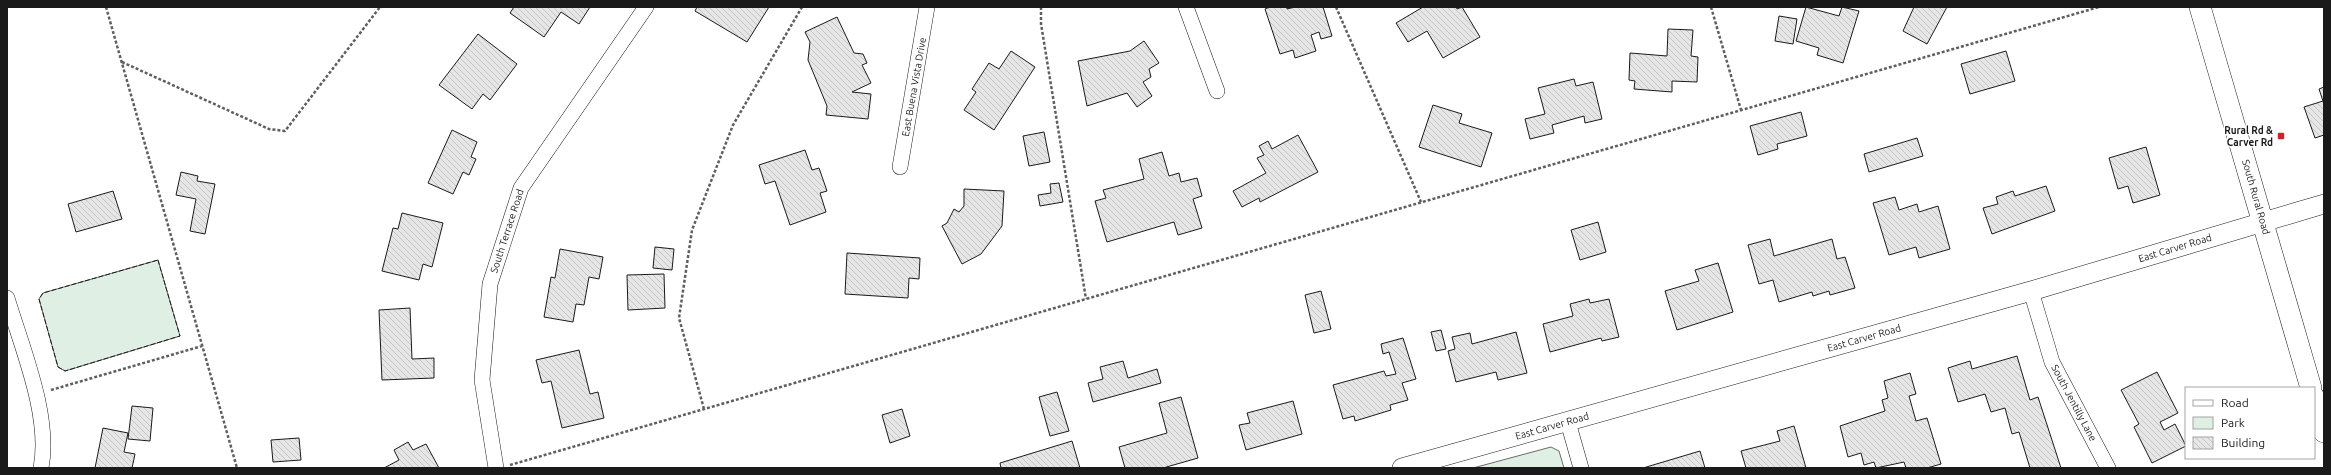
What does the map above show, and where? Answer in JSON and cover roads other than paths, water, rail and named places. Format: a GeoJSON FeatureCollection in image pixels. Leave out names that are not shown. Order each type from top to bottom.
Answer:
{"type":"FeatureCollection","features":[{"type":"Feature","properties":{"kind":"main road","name":"South Rural Road"},"geometry":{"type":"LineString","coordinates":[[2200,7],[2311,387]]}},
{"type":"Feature","properties":{"kind":"main road"},"geometry":{"type":"LineString","coordinates":[[2315,400],[2324,432]]}},
{"type":"Feature","properties":{"kind":"street","name":"South Terrace Road"},"geometry":{"type":"LineString","coordinates":[[501,467],[482,380],[490,284],[521,188],[646,7]]}},
{"type":"Feature","properties":{"kind":"street","name":"East Buena Vista Drive"},"geometry":{"type":"LineString","coordinates":[[900,167],[927,7]]}},
{"type":"Feature","properties":{"kind":"street"},"geometry":{"type":"LineString","coordinates":[[1186,7],[1217,90]]}},
{"type":"Feature","properties":{"kind":"street","name":"East Carver Road"},"geometry":{"type":"LineString","coordinates":[[1402,468],[2031,291],[2324,204]]}},
{"type":"Feature","properties":{"kind":"street","name":"South Jentilly Lane"},"geometry":{"type":"LineString","coordinates":[[2031,291],[2052,362],[2108,468]]}},
{"type":"Feature","properties":{"kind":"street"},"geometry":{"type":"LineString","coordinates":[[7,298],[36,395],[43,430],[44,454],[41,468]]}},
{"type":"Feature","properties":{"kind":"street"},"geometry":{"type":"LineString","coordinates":[[1568,422],[1581,468]]}},
{"type":"Feature","properties":{"kind":"place","name":"Rural Rd & Carver Rd"},"geometry":{"type":"Point","coordinates":[2281,136]}}]}
